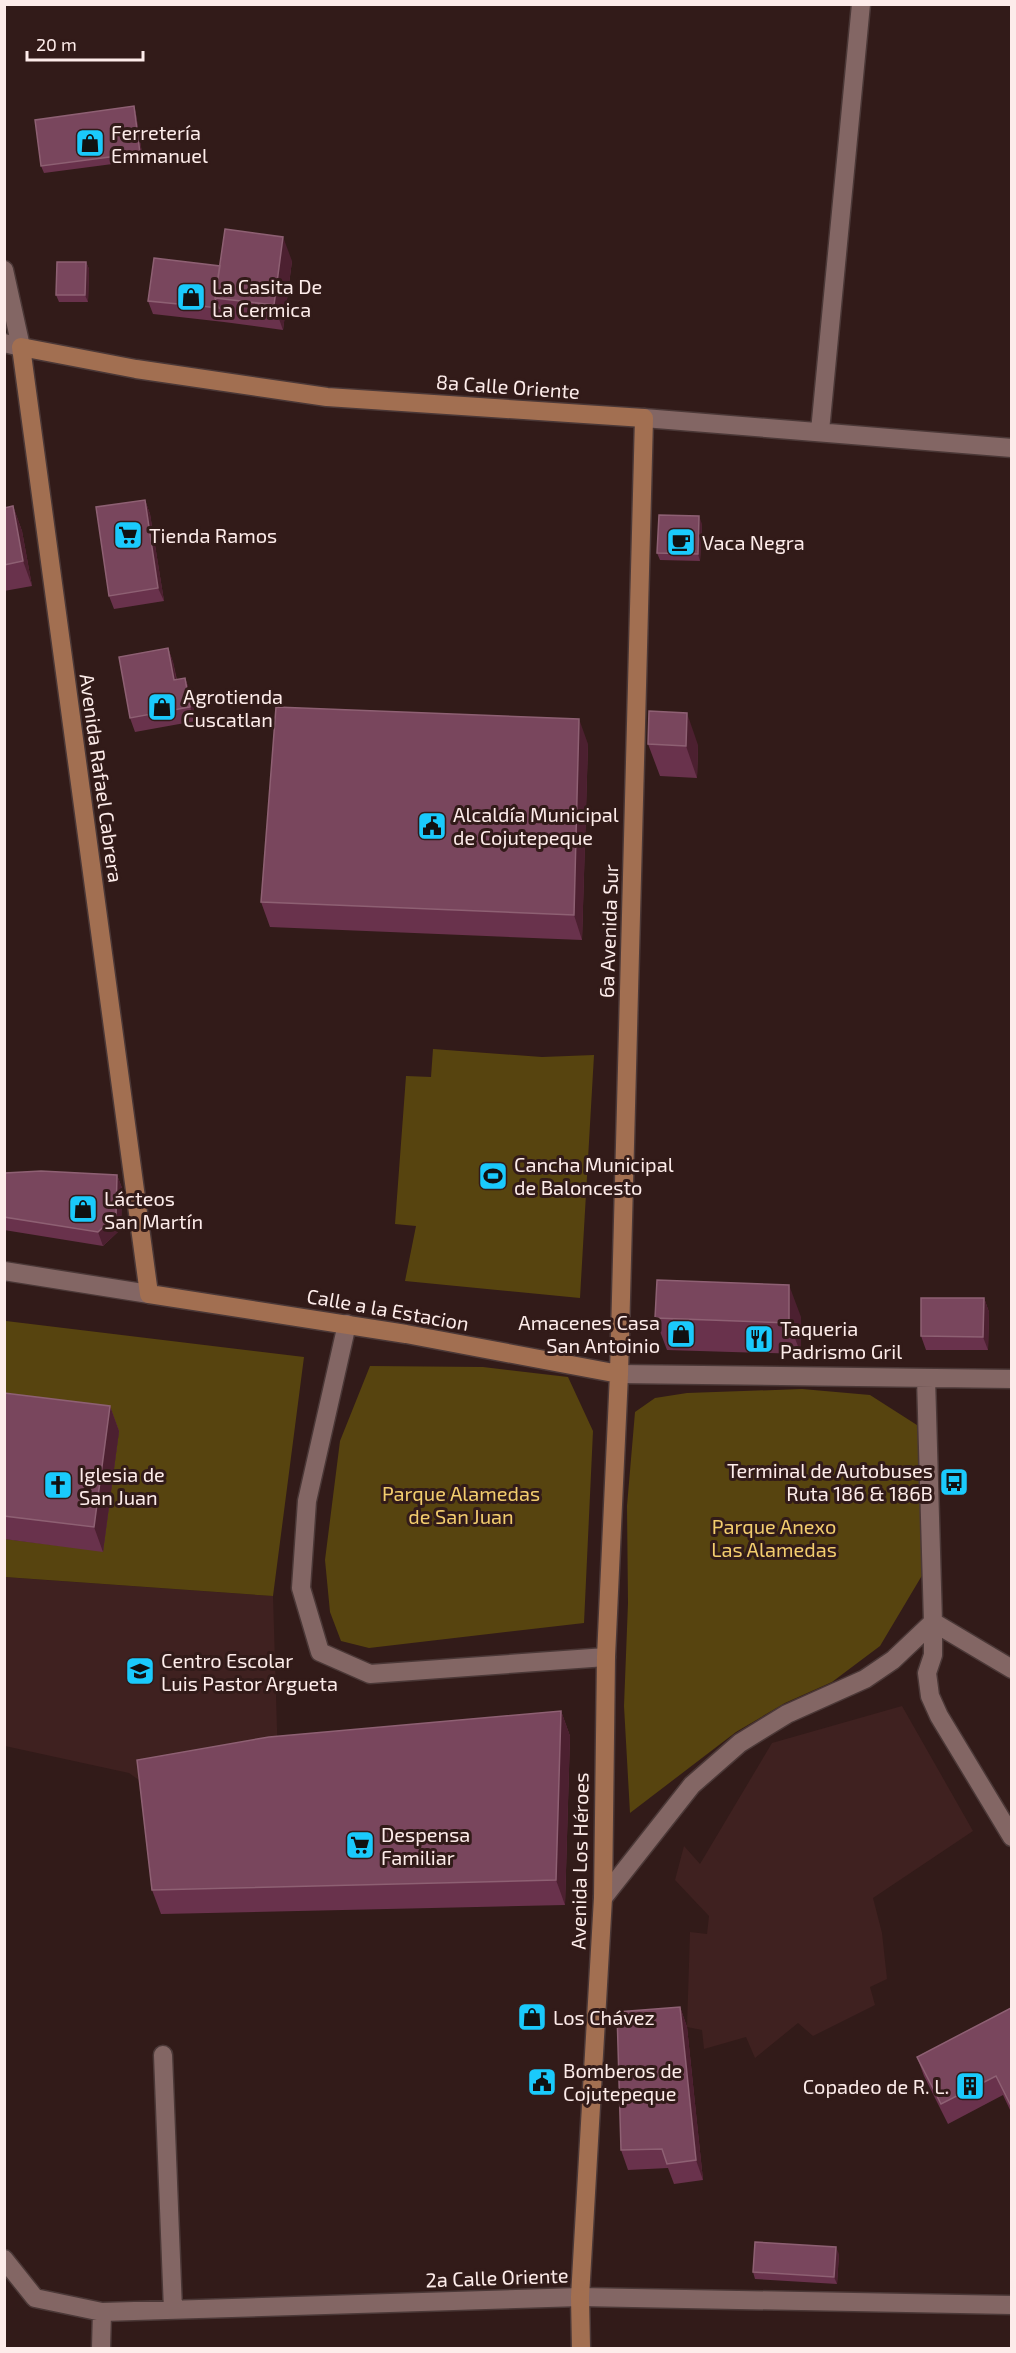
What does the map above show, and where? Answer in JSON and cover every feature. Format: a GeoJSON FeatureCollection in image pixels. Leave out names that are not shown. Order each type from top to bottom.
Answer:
{"type":"FeatureCollection","features":[{"type":"Feature","properties":{"kind":"main road","name":"8a Calle Oriente"},"geometry":{"type":"LineString","coordinates":[[13,345],[136,369],[327,397],[644,418]]}},
{"type":"Feature","properties":{"kind":"main road","name":"Avenida Rafael Cabrera"},"geometry":{"type":"LineString","coordinates":[[13,345],[149,1294]]}},
{"type":"Feature","properties":{"kind":"main road","name":"6a Avenida Sur"},"geometry":{"type":"LineString","coordinates":[[619,1374],[644,418]]}},
{"type":"Feature","properties":{"kind":"main road","name":"Calle a la Estacion"},"geometry":{"type":"LineString","coordinates":[[149,1294],[347,1324],[619,1374]]}},
{"type":"Feature","properties":{"kind":"main road","name":"Avenida Los Héroes"},"geometry":{"type":"LineString","coordinates":[[581,2349],[579,2297],[603,1898],[606,1657],[619,1374]]}},
{"type":"Feature","properties":{"kind":"street"},"geometry":{"type":"LineString","coordinates":[[820,431],[861,4]]}},
{"type":"Feature","properties":{"kind":"street","name":"Avenida Rafael Cabrera"},"geometry":{"type":"LineString","coordinates":[[4,270],[13,345]]}},
{"type":"Feature","properties":{"kind":"street","name":"8a Calle Oriente"},"geometry":{"type":"LineString","coordinates":[[644,418],[1011,448]]}},
{"type":"Feature","properties":{"kind":"street"},"geometry":{"type":"LineString","coordinates":[[4,1271],[149,1294]]}},
{"type":"Feature","properties":{"kind":"street"},"geometry":{"type":"LineString","coordinates":[[347,1324],[307,1501],[301,1588],[320,1652],[370,1674],[606,1657]]}},
{"type":"Feature","properties":{"kind":"street"},"geometry":{"type":"LineString","coordinates":[[619,1374],[1011,1379]]}},
{"type":"Feature","properties":{"kind":"street"},"geometry":{"type":"LineString","coordinates":[[926,1378],[933,1622],[933,1655],[927,1673],[930,1696],[939,1716],[1011,1837]]}},
{"type":"Feature","properties":{"kind":"street"},"geometry":{"type":"LineString","coordinates":[[933,1622],[1011,1669]]}},
{"type":"Feature","properties":{"kind":"street"},"geometry":{"type":"LineString","coordinates":[[603,1898],[692,1785],[740,1743],[787,1714],[865,1679],[893,1660],[933,1622]]}},
{"type":"Feature","properties":{"kind":"street"},"geometry":{"type":"LineString","coordinates":[[163,2055],[173,2310]]}},
{"type":"Feature","properties":{"kind":"street","name":"2a Calle Oriente"},"geometry":{"type":"LineString","coordinates":[[4,2259],[35,2298],[102,2312],[579,2297],[1011,2305]]}},
{"type":"Feature","properties":{"kind":"street"},"geometry":{"type":"LineString","coordinates":[[101,2349],[102,2312]]}},
{"type":"Feature","properties":{"kind":"shaded area","name":"Centro Escolar Luis Pastor Argueta"},"geometry":{"type":"Polygon","coordinates":[[[4,1577],[273,1596],[278,1762],[146,1785],[129,1773],[5,1746],[4,1577]]]}},
{"type":"Feature","properties":{"kind":"shaded area"},"geometry":{"type":"Polygon","coordinates":[[[902,1706],[973,1831],[873,1898],[882,1933],[887,1979],[870,1987],[875,2005],[813,2036],[798,2023],[755,2058],[746,2037],[704,2049],[702,2030],[687,2027],[690,1932],[707,1934],[709,1916],[675,1880],[684,1846],[700,1864],[772,1743],[902,1706]]]}},
{"type":"Feature","properties":{"kind":"green space","name":"Cancha Municipal de Baloncesto"},"geometry":{"type":"Polygon","coordinates":[[[433,1049],[542,1057],[594,1055],[580,1298],[405,1281],[416,1226],[395,1224],[406,1076],[431,1077],[433,1049]]]}},
{"type":"Feature","properties":{"kind":"green space"},"geometry":{"type":"Polygon","coordinates":[[[6,1321],[304,1357],[273,1596],[5,1577],[5,1539],[103,1551],[119,1431],[5,1416],[6,1321]]]}},
{"type":"Feature","properties":{"kind":"green space","name":"Parque Alamedas de San Juan"},"geometry":{"type":"Polygon","coordinates":[[[370,1366],[483,1367],[568,1377],[593,1431],[584,1623],[369,1648],[341,1641],[330,1612],[325,1560],[340,1441],[370,1366]]]}},
{"type":"Feature","properties":{"kind":"green space","name":"Parque Anexo Las Alamedas"},"geometry":{"type":"Polygon","coordinates":[[[802,1389],[870,1395],[931,1434],[933,1557],[880,1646],[832,1682],[785,1703],[736,1732],[630,1813],[624,1706],[628,1603],[627,1506],[635,1412],[655,1398],[687,1393],[802,1389]]]}},
{"type":"Feature","properties":{"kind":"building","name":"Ferretería Emmanuel"},"geometry":{"type":"Polygon","coordinates":[[[134,106],[140,153],[41,166],[35,120],[134,106]]]}},
{"type":"Feature","properties":{"kind":"building"},"geometry":{"type":"Polygon","coordinates":[[[225,229],[283,237],[274,305],[215,298],[225,229]]]}},
{"type":"Feature","properties":{"kind":"building"},"geometry":{"type":"Polygon","coordinates":[[[154,258],[220,266],[215,298],[219,308],[148,301],[154,258]]]}},
{"type":"Feature","properties":{"kind":"building"},"geometry":{"type":"Polygon","coordinates":[[[57,262],[86,262],[85,295],[56,295],[57,262]]]}},
{"type":"Feature","properties":{"kind":"building"},"geometry":{"type":"Polygon","coordinates":[[[145,500],[158,588],[109,596],[96,507],[145,500]]]}},
{"type":"Feature","properties":{"kind":"building"},"geometry":{"type":"Polygon","coordinates":[[[13,506],[23,561],[4,565],[4,508],[13,506]]]}},
{"type":"Feature","properties":{"kind":"building","name":"Vaca Negra"},"geometry":{"type":"Polygon","coordinates":[[[659,515],[699,516],[698,554],[657,553],[659,515]]]}},
{"type":"Feature","properties":{"kind":"building","name":"Agrotienda Cuscatlan"},"geometry":{"type":"Polygon","coordinates":[[[168,648],[174,680],[185,678],[190,707],[130,718],[119,657],[168,648]]]}},
{"type":"Feature","properties":{"kind":"building","name":"Alcaldía Municipal de Cojutepeque"},"geometry":{"type":"Polygon","coordinates":[[[276,707],[579,719],[574,915],[261,902],[276,707]]]}},
{"type":"Feature","properties":{"kind":"building"},"geometry":{"type":"Polygon","coordinates":[[[649,711],[687,713],[686,746],[648,744],[649,711]]]}},
{"type":"Feature","properties":{"kind":"building"},"geometry":{"type":"Polygon","coordinates":[[[41,1171],[117,1175],[116,1215],[98,1232],[4,1217],[5,1173],[41,1171]]]}},
{"type":"Feature","properties":{"kind":"building"},"geometry":{"type":"Polygon","coordinates":[[[657,1280],[789,1285],[789,1323],[655,1318],[657,1280]]]}},
{"type":"Feature","properties":{"kind":"building"},"geometry":{"type":"Polygon","coordinates":[[[921,1298],[984,1298],[983,1337],[921,1336],[921,1298]]]}},
{"type":"Feature","properties":{"kind":"building","name":"Iglesia de San Juan"},"geometry":{"type":"Polygon","coordinates":[[[4,1393],[110,1406],[94,1527],[4,1516],[4,1393]]]}},
{"type":"Feature","properties":{"kind":"building","name":"Despensa Familiar"},"geometry":{"type":"Polygon","coordinates":[[[561,1711],[556,1880],[152,1890],[137,1760],[269,1737],[561,1711]]]}},
{"type":"Feature","properties":{"kind":"building"},"geometry":{"type":"Polygon","coordinates":[[[680,2007],[696,2160],[667,2164],[662,2149],[621,2150],[617,2012],[680,2007]]]}},
{"type":"Feature","properties":{"kind":"building","name":"Copadeo de R. L."},"geometry":{"type":"Polygon","coordinates":[[[1011,2008],[1011,2106],[996,2076],[941,2104],[917,2057],[1011,2008]]]}},
{"type":"Feature","properties":{"kind":"building"},"geometry":{"type":"Polygon","coordinates":[[[755,2242],[836,2247],[834,2277],[753,2272],[755,2242]]]}},
{"type":"Feature","properties":{"kind":"place","name":"Ferretería Emmanuel"},"geometry":{"type":"Point","coordinates":[90,143]}},
{"type":"Feature","properties":{"kind":"place","name":"La Casita De La Cermica"},"geometry":{"type":"Point","coordinates":[191,297]}},
{"type":"Feature","properties":{"kind":"place","name":"Tienda Ramos"},"geometry":{"type":"Point","coordinates":[128,535]}},
{"type":"Feature","properties":{"kind":"place","name":"Vaca Negra"},"geometry":{"type":"Point","coordinates":[681,542]}},
{"type":"Feature","properties":{"kind":"place","name":"Agrotienda Cuscatlan"},"geometry":{"type":"Point","coordinates":[162,707]}},
{"type":"Feature","properties":{"kind":"place","name":"Alcaldía Municipal de Cojutepeque"},"geometry":{"type":"Point","coordinates":[432,826]}},
{"type":"Feature","properties":{"kind":"place","name":"Cancha Municipal de Baloncesto"},"geometry":{"type":"Point","coordinates":[493,1176]}},
{"type":"Feature","properties":{"kind":"place","name":"Lácteos San Martín"},"geometry":{"type":"Point","coordinates":[83,1209]}},
{"type":"Feature","properties":{"kind":"place","name":"Amacenes Casa San Antoinio"},"geometry":{"type":"Point","coordinates":[681,1334]}},
{"type":"Feature","properties":{"kind":"place","name":"Taqueria Padrismo Gril"},"geometry":{"type":"Point","coordinates":[759,1339]}},
{"type":"Feature","properties":{"kind":"place","name":"Terminal de Autobuses Ruta 186 & 186B"},"geometry":{"type":"Point","coordinates":[954,1482]}},
{"type":"Feature","properties":{"kind":"place","name":"Iglesia de San Juan"},"geometry":{"type":"Point","coordinates":[58,1485]}},
{"type":"Feature","properties":{"kind":"place","name":"Centro Escolar Luis Pastor Argueta"},"geometry":{"type":"Point","coordinates":[140,1671]}},
{"type":"Feature","properties":{"kind":"place","name":"Despensa Familiar"},"geometry":{"type":"Point","coordinates":[360,1845]}},
{"type":"Feature","properties":{"kind":"place","name":"Los Chávez"},"geometry":{"type":"Point","coordinates":[532,2017]}},
{"type":"Feature","properties":{"kind":"place","name":"Bomberos de Cojutepeque"},"geometry":{"type":"Point","coordinates":[542,2082]}},
{"type":"Feature","properties":{"kind":"place","name":"Copadeo de R. L."},"geometry":{"type":"Point","coordinates":[970,2086]}}]}
